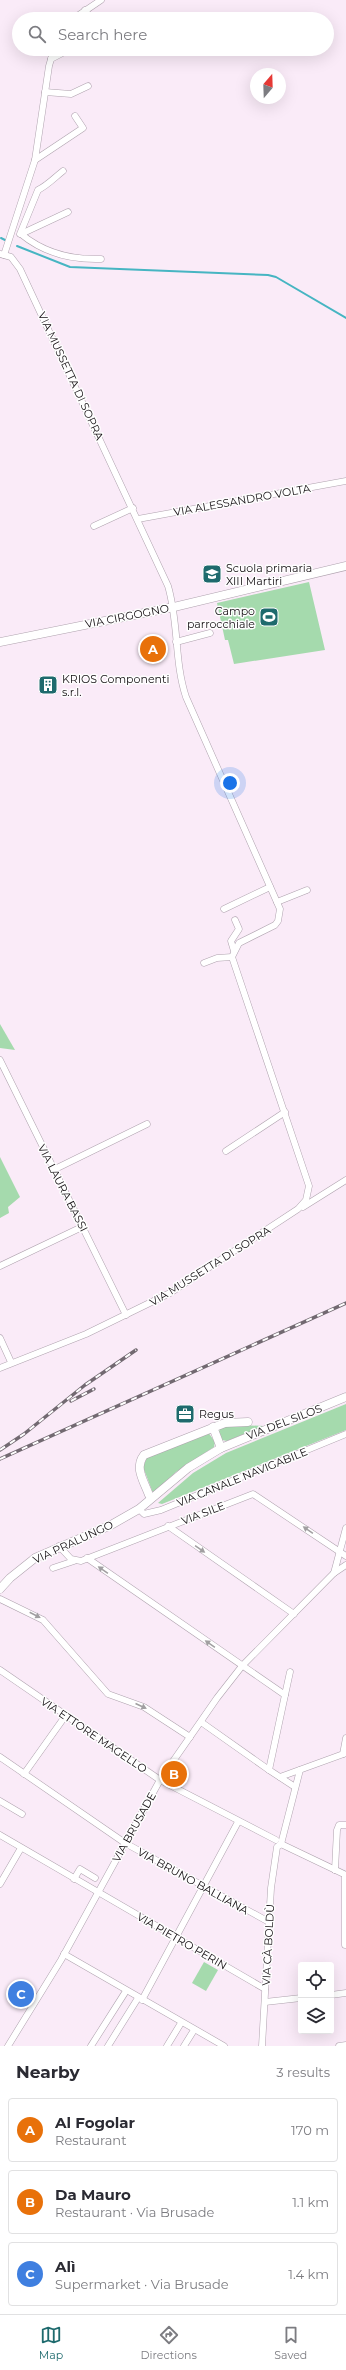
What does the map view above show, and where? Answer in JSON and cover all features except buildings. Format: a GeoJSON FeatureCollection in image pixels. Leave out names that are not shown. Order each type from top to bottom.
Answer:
{"type":"FeatureCollection","features":[{"type":"Feature","properties":{"kind":"street"},"geometry":{"type":"LineString","coordinates":[[82,12],[100,0]]}},
{"type":"Feature","properties":{"kind":"street"},"geometry":{"type":"LineString","coordinates":[[2,254],[12,234],[36,160],[45,92],[52,56]]}},
{"type":"Feature","properties":{"kind":"street"},"geometry":{"type":"LineString","coordinates":[[51,59],[57,56]]}},
{"type":"Feature","properties":{"kind":"street"},"geometry":{"type":"LineString","coordinates":[[45,92],[71,94],[88,86]]}},
{"type":"Feature","properties":{"kind":"street"},"geometry":{"type":"LineString","coordinates":[[36,160],[83,128],[75,116]]}},
{"type":"Feature","properties":{"kind":"street"},"geometry":{"type":"LineString","coordinates":[[21,234],[38,190],[48,185],[51,180],[63,171]]}},
{"type":"Feature","properties":{"kind":"street"},"geometry":{"type":"LineString","coordinates":[[12,234],[21,234],[68,212]]}},
{"type":"Feature","properties":{"kind":"street"},"geometry":{"type":"LineString","coordinates":[[21,234],[33,244],[67,256],[84,259],[101,259]]}},
{"type":"Feature","properties":{"kind":"street","name":"VIA MUSSETTA DI SOPRA"},"geometry":{"type":"LineString","coordinates":[[2,254],[10,257],[20,269],[138,518],[168,586],[174,607],[180,679],[191,712],[277,902],[280,915],[275,925],[239,943],[233,954]]}},
{"type":"Feature","properties":{"kind":"street","name":"VIA ALESSANDRO VOLTA"},"geometry":{"type":"LineString","coordinates":[[138,518],[346,481]]}},
{"type":"Feature","properties":{"kind":"street"},"geometry":{"type":"LineString","coordinates":[[94,526],[133,508]]}},
{"type":"Feature","properties":{"kind":"street","name":"VIA CIRGOGNO"},"geometry":{"type":"LineString","coordinates":[[0,642],[174,607],[346,566]]}},
{"type":"Feature","properties":{"kind":"street"},"geometry":{"type":"LineString","coordinates":[[176,642],[210,633]]}},
{"type":"Feature","properties":{"kind":"street"},"geometry":{"type":"LineString","coordinates":[[224,909],[270,887]]}},
{"type":"Feature","properties":{"kind":"street"},"geometry":{"type":"LineString","coordinates":[[277,902],[307,890]]}},
{"type":"Feature","properties":{"kind":"street","name":"VIA MUSSETTA DI SOPRA"},"geometry":{"type":"LineString","coordinates":[[0,1368],[86,1334],[170,1293],[298,1209],[306,1200],[309,1186],[233,954],[232,941],[239,929],[235,920]]}},
{"type":"Feature","properties":{"kind":"street"},"geometry":{"type":"LineString","coordinates":[[204,963],[233,954]]}},
{"type":"Feature","properties":{"kind":"street","name":"VIA LAURA BASSI"},"geometry":{"type":"LineString","coordinates":[[0,1060],[53,1170],[126,1315]]}},
{"type":"Feature","properties":{"kind":"street"},"geometry":{"type":"LineString","coordinates":[[226,1151],[285,1112]]}},
{"type":"Feature","properties":{"kind":"street"},"geometry":{"type":"LineString","coordinates":[[53,1170],[147,1124]]}},
{"type":"Feature","properties":{"kind":"street"},"geometry":{"type":"LineString","coordinates":[[298,1209],[346,1180]]}},
{"type":"Feature","properties":{"kind":"street"},"geometry":{"type":"LineString","coordinates":[[0,1266],[82,1227]]}},
{"type":"Feature","properties":{"kind":"street"},"geometry":{"type":"LineString","coordinates":[[0,1338],[12,1362]]}},
{"type":"Feature","properties":{"kind":"street","name":"VIA DEL SILOS"},"geometry":{"type":"LineString","coordinates":[[248,1422],[234,1421],[213,1427],[144,1455],[139,1462],[139,1469],[150,1498],[188,1468],[221,1448],[346,1397]]}},
{"type":"Feature","properties":{"kind":"street"},"geometry":{"type":"LineString","coordinates":[[213,1427],[221,1448]]}},
{"type":"Feature","properties":{"kind":"street","name":"VIA CANALE NAVIGABILE"},"geometry":{"type":"LineString","coordinates":[[139,1510],[144,1514],[161,1510],[346,1434]]}},
{"type":"Feature","properties":{"kind":"street","name":"VIA SILE"},"geometry":{"type":"LineString","coordinates":[[53,1568],[87,1558],[253,1494],[340,1552]]}},
{"type":"Feature","properties":{"kind":"street","name":"VIA PRALUNGO"},"geometry":{"type":"LineString","coordinates":[[0,1590],[10,1578],[29,1562],[59,1546],[111,1525],[139,1510],[150,1498]]}},
{"type":"Feature","properties":{"kind":"street"},"geometry":{"type":"LineString","coordinates":[[168,1526],[294,1614]]}},
{"type":"Feature","properties":{"kind":"street","name":"VIA BRUSADE"},"geometry":{"type":"LineString","coordinates":[[8,2046],[64,1954],[160,1780],[242,1666],[334,1573],[346,1528]]}},
{"type":"Feature","properties":{"kind":"street"},"geometry":{"type":"LineString","coordinates":[[59,1546],[67,1557],[74,1561]]}},
{"type":"Feature","properties":{"kind":"street"},"geometry":{"type":"LineString","coordinates":[[340,1552],[346,1556]]}},
{"type":"Feature","properties":{"kind":"street"},"geometry":{"type":"LineString","coordinates":[[87,1558],[285,1695]]}},
{"type":"Feature","properties":{"kind":"street"},"geometry":{"type":"LineString","coordinates":[[334,1573],[346,1565]]}},
{"type":"Feature","properties":{"kind":"street"},"geometry":{"type":"LineString","coordinates":[[0,1599],[43,1620],[108,1694],[144,1707],[190,1737]]}},
{"type":"Feature","properties":{"kind":"street","name":"VIA ETTORE MAGELLO"},"geometry":{"type":"LineString","coordinates":[[0,1670],[160,1780],[238,1822],[346,1875]]}},
{"type":"Feature","properties":{"kind":"street"},"geometry":{"type":"LineString","coordinates":[[269,1770],[290,1672]]}},
{"type":"Feature","properties":{"kind":"street"},"geometry":{"type":"LineString","coordinates":[[24,1774],[66,1716]]}},
{"type":"Feature","properties":{"kind":"street"},"geometry":{"type":"LineString","coordinates":[[201,1722],[269,1770],[295,1786]]}},
{"type":"Feature","properties":{"kind":"street"},"geometry":{"type":"LineString","coordinates":[[280,1777],[344,1753],[346,1738]]}},
{"type":"Feature","properties":{"kind":"street","name":"VIA BRUNO BALLIANA"},"geometry":{"type":"LineString","coordinates":[[0,1757],[125,1843],[269,1922]]}},
{"type":"Feature","properties":{"kind":"street","name":"VIA CÀ BOLDÙ"},"geometry":{"type":"LineString","coordinates":[[262,2046],[272,1880],[279,1842],[278,1835],[285,1829],[300,1770]]}},
{"type":"Feature","properties":{"kind":"street"},"geometry":{"type":"LineString","coordinates":[[0,1801],[22,1814]]}},
{"type":"Feature","properties":{"kind":"street"},"geometry":{"type":"LineString","coordinates":[[108,2046],[140,1999],[176,1938],[238,1822]]}},
{"type":"Feature","properties":{"kind":"street"},"geometry":{"type":"LineString","coordinates":[[335,1870],[337,1830],[339,1825],[346,1825]]}},
{"type":"Feature","properties":{"kind":"street","name":"VIA PIETRO PERIN"},"geometry":{"type":"LineString","coordinates":[[0,1835],[265,1989]]}},
{"type":"Feature","properties":{"kind":"street"},"geometry":{"type":"LineString","coordinates":[[0,1884],[21,1848]]}},
{"type":"Feature","properties":{"kind":"street"},"geometry":{"type":"LineString","coordinates":[[74,1879],[80,1869],[95,1878]]}},
{"type":"Feature","properties":{"kind":"street"},"geometry":{"type":"LineString","coordinates":[[345,1946],[346,1875]]}},
{"type":"Feature","properties":{"kind":"street"},"geometry":{"type":"LineString","coordinates":[[64,1954],[181,2023],[224,2046]]}},
{"type":"Feature","properties":{"kind":"street"},"geometry":{"type":"LineString","coordinates":[[91,2046],[126,1991]]}},
{"type":"Feature","properties":{"kind":"street"},"geometry":{"type":"LineString","coordinates":[[334,1995],[346,1993]]}},
{"type":"Feature","properties":{"kind":"street"},"geometry":{"type":"LineString","coordinates":[[265,2002],[298,1998]]}},
{"type":"Feature","properties":{"kind":"street"},"geometry":{"type":"LineString","coordinates":[[167,2046],[181,2023]]}},
{"type":"Feature","properties":{"kind":"street"},"geometry":{"type":"LineString","coordinates":[[184,2046],[194,2030]]}},
{"type":"Feature","properties":{"kind":"street"},"geometry":{"type":"LineString","coordinates":[[339,2046],[346,2045]]}},
{"type":"Feature","properties":{"kind":"green space","name":"Campo parrocchiale"},"geometry":{"type":"Polygon","coordinates":[[[309,582],[325,650],[234,664],[228,640],[225,640],[217,603],[309,582]]]}},
{"type":"Feature","properties":{"kind":"green space"},"geometry":{"type":"Polygon","coordinates":[[[0,1024],[15,1050],[0,1048],[0,1024]]]}},
{"type":"Feature","properties":{"kind":"green space"},"geometry":{"type":"Polygon","coordinates":[[[0,1157],[20,1197],[8,1207],[9,1213],[0,1218],[0,1157]]]}},
{"type":"Feature","properties":{"kind":"green space"},"geometry":{"type":"Polygon","coordinates":[[[346,1404],[346,1430],[162,1504],[158,1503],[193,1473],[226,1453],[346,1404]]]}},
{"type":"Feature","properties":{"kind":"green space"},"geometry":{"type":"Polygon","coordinates":[[[238,1425],[264,1426],[227,1441],[222,1440],[219,1432],[220,1428],[238,1425]]]}},
{"type":"Feature","properties":{"kind":"green space"},"geometry":{"type":"Polygon","coordinates":[[[208,1432],[215,1442],[214,1447],[176,1472],[153,1493],[143,1467],[147,1457],[208,1432]]]}},
{"type":"Feature","properties":{"kind":"green space"},"geometry":{"type":"Polygon","coordinates":[[[204,1962],[218,1970],[206,1991],[192,1983],[204,1962]]]}},
{"type":"Feature","properties":{"kind":"waterway"},"geometry":{"type":"LineString","coordinates":[[1,238],[5,240]]}},
{"type":"Feature","properties":{"kind":"waterway"},"geometry":{"type":"LineString","coordinates":[[17,246],[70,267],[268,275],[276,277],[346,318]]}},
{"type":"Feature","properties":{"kind":"railway"},"geometry":{"type":"LineString","coordinates":[[0,1459],[346,1303]]}},
{"type":"Feature","properties":{"kind":"railway"},"geometry":{"type":"LineString","coordinates":[[0,1450],[24,1434],[85,1385],[136,1350]]}},
{"type":"Feature","properties":{"kind":"railway"},"geometry":{"type":"LineString","coordinates":[[71,1401],[94,1389]]}},
{"type":"Feature","properties":{"kind":"place","name":"Scuola primaria XIII Martiri"},"geometry":{"type":"Point","coordinates":[212,574]}},
{"type":"Feature","properties":{"kind":"place","name":"Campo parrocchiale"},"geometry":{"type":"Point","coordinates":[269,617]}},
{"type":"Feature","properties":{"kind":"place","name":"Al Fogolar"},"geometry":{"type":"Point","coordinates":[153,649]}},
{"type":"Feature","properties":{"kind":"place","name":"KRIOS Componenti s.r.l."},"geometry":{"type":"Point","coordinates":[48,685]}},
{"type":"Feature","properties":{"kind":"place","name":"Regus"},"geometry":{"type":"Point","coordinates":[185,1414]}},
{"type":"Feature","properties":{"kind":"place","name":"Da Mauro"},"geometry":{"type":"Point","coordinates":[174,1774]}},
{"type":"Feature","properties":{"kind":"place","name":"Alì"},"geometry":{"type":"Point","coordinates":[21,1994]}}]}
